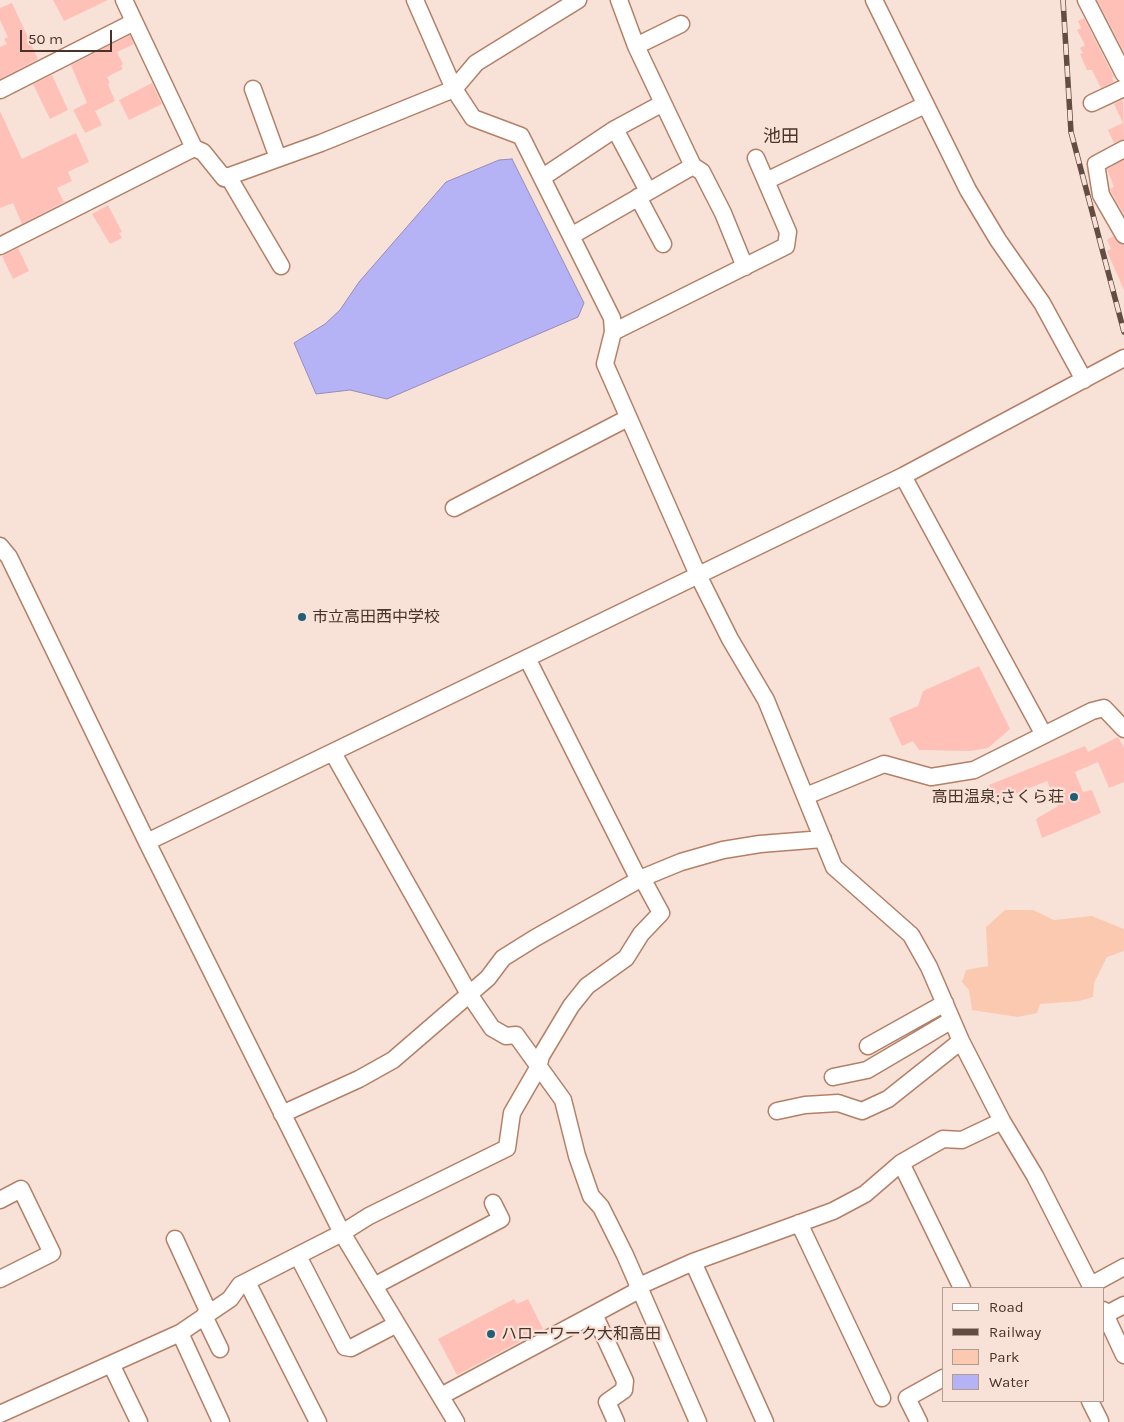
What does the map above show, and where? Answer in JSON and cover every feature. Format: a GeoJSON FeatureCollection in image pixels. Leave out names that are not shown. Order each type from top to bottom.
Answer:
{"type":"FeatureCollection","features":[{"type":"Feature","properties":{"kind":"street"},"geometry":{"type":"LineString","coordinates":[[124,0],[194,148],[204,152],[224,178],[454,89],[476,63],[578,0]]}},
{"type":"Feature","properties":{"kind":"street"},"geometry":{"type":"LineString","coordinates":[[415,0],[454,89],[473,118],[522,136],[612,318],[613,332],[605,364],[698,575],[730,639],[766,700],[834,866],[911,936],[929,967],[952,1020],[1002,1121],[1035,1176],[1092,1287],[1124,1267]]}},
{"type":"Feature","properties":{"kind":"street"},"geometry":{"type":"LineString","coordinates":[[619,0],[636,46],[663,104],[693,166],[702,172],[723,213],[745,266]]}},
{"type":"Feature","properties":{"kind":"street"},"geometry":{"type":"LineString","coordinates":[[874,0],[968,190],[998,240],[1042,303],[1084,380]]}},
{"type":"Feature","properties":{"kind":"street"},"geometry":{"type":"LineString","coordinates":[[1086,0],[1124,74]]}},
{"type":"Feature","properties":{"kind":"street"},"geometry":{"type":"LineString","coordinates":[[0,90],[134,22]]}},
{"type":"Feature","properties":{"kind":"street"},"geometry":{"type":"LineString","coordinates":[[636,46],[681,24]]}},
{"type":"Feature","properties":{"kind":"street"},"geometry":{"type":"LineString","coordinates":[[1092,103],[1124,88]]}},
{"type":"Feature","properties":{"kind":"street"},"geometry":{"type":"LineString","coordinates":[[253,89],[278,158]]}},
{"type":"Feature","properties":{"kind":"street"},"geometry":{"type":"LineString","coordinates":[[543,177],[615,129],[663,104]]}},
{"type":"Feature","properties":{"kind":"street"},"geometry":{"type":"LineString","coordinates":[[766,181],[925,105]]}},
{"type":"Feature","properties":{"kind":"street"},"geometry":{"type":"LineString","coordinates":[[615,129],[663,244]]}},
{"type":"Feature","properties":{"kind":"street"},"geometry":{"type":"LineString","coordinates":[[0,246],[194,148]]}},
{"type":"Feature","properties":{"kind":"street"},"geometry":{"type":"LineString","coordinates":[[1124,149],[1096,164],[1101,195],[1124,236]]}},
{"type":"Feature","properties":{"kind":"street"},"geometry":{"type":"LineString","coordinates":[[613,332],[786,246],[788,232],[756,158]]}},
{"type":"Feature","properties":{"kind":"street"},"geometry":{"type":"LineString","coordinates":[[571,236],[693,166]]}},
{"type":"Feature","properties":{"kind":"street"},"geometry":{"type":"LineString","coordinates":[[228,176],[281,266]]}},
{"type":"Feature","properties":{"kind":"street"},"geometry":{"type":"LineString","coordinates":[[147,842],[904,476],[1124,358]]}},
{"type":"Feature","properties":{"kind":"street"},"geometry":{"type":"LineString","coordinates":[[454,508],[628,418]]}},
{"type":"Feature","properties":{"kind":"street"},"geometry":{"type":"LineString","coordinates":[[904,476],[1044,736]]}},
{"type":"Feature","properties":{"kind":"street"},"geometry":{"type":"LineString","coordinates":[[0,546],[9,557],[147,842],[342,1233],[456,1422]]}},
{"type":"Feature","properties":{"kind":"street"},"geometry":{"type":"LineString","coordinates":[[0,1414],[180,1332],[230,1299],[240,1285],[342,1233],[369,1216],[507,1148],[512,1113],[538,1068],[541,1056],[571,1006],[587,986],[626,958],[641,934],[661,913],[641,879],[527,658]]}},
{"type":"Feature","properties":{"kind":"street"},"geometry":{"type":"LineString","coordinates":[[806,796],[884,764],[931,777],[974,770],[1092,712],[1104,708],[1124,729]]}},
{"type":"Feature","properties":{"kind":"street"},"geometry":{"type":"LineString","coordinates":[[333,753],[470,994],[492,1028],[506,1036],[516,1035],[538,1068],[563,1100],[577,1156],[591,1196],[601,1207],[698,1422]]}},
{"type":"Feature","properties":{"kind":"street"},"geometry":{"type":"LineString","coordinates":[[282,1114],[359,1079],[393,1060],[488,978],[504,958],[535,938],[641,879],[681,862],[722,850],[760,844],[823,839]]}},
{"type":"Feature","properties":{"kind":"street"},"geometry":{"type":"LineString","coordinates":[[868,1046],[945,1003]]}},
{"type":"Feature","properties":{"kind":"street"},"geometry":{"type":"LineString","coordinates":[[833,1077],[867,1070],[952,1020]]}},
{"type":"Feature","properties":{"kind":"street"},"geometry":{"type":"LineString","coordinates":[[777,1111],[805,1105],[838,1103],[862,1111],[888,1099],[962,1041]]}},
{"type":"Feature","properties":{"kind":"street"},"geometry":{"type":"LineString","coordinates":[[441,1396],[594,1314],[638,1288],[693,1262],[833,1210],[865,1194],[901,1163],[944,1140],[962,1140],[1002,1121]]}},
{"type":"Feature","properties":{"kind":"street"},"geometry":{"type":"LineString","coordinates":[[901,1163],[962,1287]]}},
{"type":"Feature","properties":{"kind":"street"},"geometry":{"type":"LineString","coordinates":[[0,1200],[21,1189],[52,1253],[0,1279]]}},
{"type":"Feature","properties":{"kind":"street"},"geometry":{"type":"LineString","coordinates":[[374,1286],[501,1219],[492,1203]]}},
{"type":"Feature","properties":{"kind":"street"},"geometry":{"type":"LineString","coordinates":[[799,1223],[882,1398]]}},
{"type":"Feature","properties":{"kind":"street"},"geometry":{"type":"LineString","coordinates":[[175,1239],[220,1349]]}},
{"type":"Feature","properties":{"kind":"street"},"geometry":{"type":"LineString","coordinates":[[298,1256],[345,1347],[352,1348],[397,1324]]}},
{"type":"Feature","properties":{"kind":"street"},"geometry":{"type":"LineString","coordinates":[[693,1262],[765,1422]]}},
{"type":"Feature","properties":{"kind":"street"},"geometry":{"type":"LineString","coordinates":[[247,1282],[318,1422]]}},
{"type":"Feature","properties":{"kind":"street"},"geometry":{"type":"LineString","coordinates":[[1124,1305],[1104,1313],[1124,1356]]}},
{"type":"Feature","properties":{"kind":"street"},"geometry":{"type":"LineString","coordinates":[[594,1314],[625,1381],[624,1390],[606,1402],[616,1422]]}},
{"type":"Feature","properties":{"kind":"street"},"geometry":{"type":"LineString","coordinates":[[180,1332],[221,1422]]}},
{"type":"Feature","properties":{"kind":"street"},"geometry":{"type":"LineString","coordinates":[[111,1364],[140,1422]]}},
{"type":"Feature","properties":{"kind":"street"},"geometry":{"type":"LineString","coordinates":[[919,1422],[907,1398],[942,1379]]}},
{"type":"Feature","properties":{"kind":"street"},"geometry":{"type":"LineString","coordinates":[[1090,1402],[1100,1421]]}},
{"type":"Feature","properties":{"kind":"green space"},"geometry":{"type":"Polygon","coordinates":[[[1005,910],[1033,910],[1054,920],[1092,916],[1124,929],[1124,951],[1107,957],[1094,983],[1093,997],[1079,1001],[1040,1004],[1037,1013],[1018,1017],[972,1010],[969,990],[962,982],[966,970],[988,966],[986,927],[1005,910]]]}},
{"type":"Feature","properties":{"kind":"water"},"geometry":{"type":"Polygon","coordinates":[[[512,159],[584,303],[578,317],[387,399],[350,390],[316,394],[294,343],[325,324],[340,310],[359,282],[446,182],[499,160],[512,159]]]}},
{"type":"Feature","properties":{"kind":"building"},"geometry":{"type":"Polygon","coordinates":[[[53,0],[108,0],[64,21],[53,0]]]}},
{"type":"Feature","properties":{"kind":"building"},"geometry":{"type":"Polygon","coordinates":[[[1097,0],[1124,0],[1124,52],[1097,0]]]}},
{"type":"Feature","properties":{"kind":"building"},"geometry":{"type":"Polygon","coordinates":[[[12,3],[38,59],[0,79],[0,47],[7,44],[4,39],[8,37],[0,20],[0,8],[12,3]]]}},
{"type":"Feature","properties":{"kind":"building"},"geometry":{"type":"Polygon","coordinates":[[[1084,18],[1114,77],[1112,78],[1114,82],[1101,88],[1092,70],[1087,70],[1080,54],[1083,53],[1080,48],[1085,45],[1077,30],[1081,28],[1078,21],[1084,18]]]}},
{"type":"Feature","properties":{"kind":"building"},"geometry":{"type":"Polygon","coordinates":[[[130,35],[134,44],[117,52],[123,64],[121,66],[123,69],[107,77],[115,101],[95,111],[102,125],[85,133],[73,110],[87,103],[71,65],[130,35]]]}},
{"type":"Feature","properties":{"kind":"building"},"geometry":{"type":"Polygon","coordinates":[[[52,75],[68,110],[50,119],[33,84],[52,75]]]}},
{"type":"Feature","properties":{"kind":"building"},"geometry":{"type":"Polygon","coordinates":[[[152,83],[162,104],[129,120],[119,100],[152,83]]]}},
{"type":"Feature","properties":{"kind":"building"},"geometry":{"type":"Polygon","coordinates":[[[1123,100],[1124,139],[1114,143],[1108,130],[1123,123],[1114,104],[1123,100]]]}},
{"type":"Feature","properties":{"kind":"building"},"geometry":{"type":"Polygon","coordinates":[[[0,111],[22,159],[76,133],[89,162],[68,172],[72,181],[57,188],[64,202],[22,224],[13,203],[0,208],[0,111]]]}},
{"type":"Feature","properties":{"kind":"building"},"geometry":{"type":"Polygon","coordinates":[[[1124,160],[1124,215],[1111,192],[1110,189],[1114,187],[1107,169],[1124,160]]]}},
{"type":"Feature","properties":{"kind":"building"},"geometry":{"type":"Polygon","coordinates":[[[108,205],[122,232],[119,233],[122,238],[110,244],[92,214],[108,205]]]}},
{"type":"Feature","properties":{"kind":"building"},"geometry":{"type":"Polygon","coordinates":[[[1113,236],[1119,243],[1124,245],[1124,290],[1107,251],[1111,249],[1107,240],[1113,236]]]}},
{"type":"Feature","properties":{"kind":"building"},"geometry":{"type":"Polygon","coordinates":[[[18,248],[29,271],[13,279],[2,256],[18,248]]]}},
{"type":"Feature","properties":{"kind":"building"},"geometry":{"type":"Polygon","coordinates":[[[979,666],[1010,729],[988,748],[970,751],[919,750],[913,741],[902,746],[889,718],[918,706],[923,691],[979,666]]]}},
{"type":"Feature","properties":{"kind":"building","name":"高田温泉;さくら荘"},"geometry":{"type":"Polygon","coordinates":[[[1118,737],[1124,748],[1124,782],[1109,788],[1098,762],[1075,772],[1083,792],[1092,790],[1101,813],[1042,838],[1036,819],[1058,806],[1047,781],[997,801],[989,785],[1085,746],[1088,752],[1118,737]]]}},
{"type":"Feature","properties":{"kind":"building","name":"ハローワーク大和高田"},"geometry":{"type":"Polygon","coordinates":[[[514,1299],[517,1304],[528,1299],[543,1329],[457,1375],[438,1339],[514,1299]]]}},
{"type":"Feature","properties":{"kind":"railway"},"geometry":{"type":"LineString","coordinates":[[1063,0],[1071,132],[1124,332]]}},
{"type":"Feature","properties":{"kind":"place","name":"市立高田西中学校"},"geometry":{"type":"Point","coordinates":[302,617]}},
{"type":"Feature","properties":{"kind":"place","name":"高田温泉;さくら荘"},"geometry":{"type":"Point","coordinates":[1074,797]}},
{"type":"Feature","properties":{"kind":"place","name":"ハローワーク大和高田"},"geometry":{"type":"Point","coordinates":[491,1334]}},
{"type":"Feature","properties":{"kind":"district","name":"池田"},"geometry":{"type":"Point","coordinates":[781,137]}}]}
